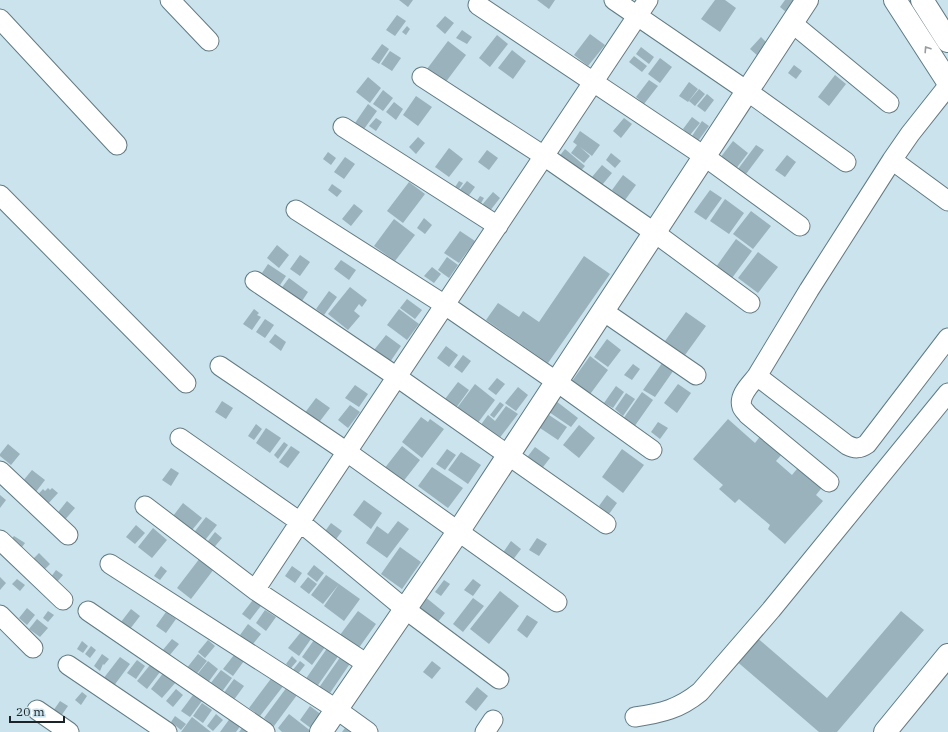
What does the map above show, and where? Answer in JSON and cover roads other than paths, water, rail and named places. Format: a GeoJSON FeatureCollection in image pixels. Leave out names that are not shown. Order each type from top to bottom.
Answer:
{"type":"FeatureCollection","features":[{"type":"Feature","properties":{"kind":"street"},"geometry":{"type":"LineString","coordinates":[[170,0],[209,41]]}},
{"type":"Feature","properties":{"kind":"street"},"geometry":{"type":"LineString","coordinates":[[614,0],[747,91],[846,162]]}},
{"type":"Feature","properties":{"kind":"street"},"geometry":{"type":"LineString","coordinates":[[254,590],[648,0]]}},
{"type":"Feature","properties":{"kind":"street"},"geometry":{"type":"LineString","coordinates":[[321,732],[458,532],[807,0]]}},
{"type":"Feature","properties":{"kind":"street"},"geometry":{"type":"LineString","coordinates":[[895,0],[948,82]]}},
{"type":"Feature","properties":{"kind":"street"},"geometry":{"type":"LineString","coordinates":[[922,0],[948,41]]}},
{"type":"Feature","properties":{"kind":"street"},"geometry":{"type":"LineString","coordinates":[[478,5],[704,156],[800,226]]}},
{"type":"Feature","properties":{"kind":"street"},"geometry":{"type":"LineString","coordinates":[[0,20],[117,145]]}},
{"type":"Feature","properties":{"kind":"street"},"geometry":{"type":"LineString","coordinates":[[792,23],[889,103]]}},
{"type":"Feature","properties":{"kind":"street"},"geometry":{"type":"LineString","coordinates":[[422,77],[544,156],[655,233],[750,302]]}},
{"type":"Feature","properties":{"kind":"street"},"geometry":{"type":"LineString","coordinates":[[829,482],[748,415],[742,407],[742,397],[746,389],[757,376],[809,290],[892,160],[910,134],[948,86]]}},
{"type":"Feature","properties":{"kind":"street"},"geometry":{"type":"LineString","coordinates":[[343,127],[498,226]]}},
{"type":"Feature","properties":{"kind":"street"},"geometry":{"type":"LineString","coordinates":[[892,160],[948,201]]}},
{"type":"Feature","properties":{"kind":"street"},"geometry":{"type":"LineString","coordinates":[[0,195],[186,382]]}},
{"type":"Feature","properties":{"kind":"street"},"geometry":{"type":"LineString","coordinates":[[296,210],[445,305],[652,450]]}},
{"type":"Feature","properties":{"kind":"street"},"geometry":{"type":"LineString","coordinates":[[255,281],[397,377],[606,524]]}},
{"type":"Feature","properties":{"kind":"street"},"geometry":{"type":"LineString","coordinates":[[603,311],[696,375]]}},
{"type":"Feature","properties":{"kind":"street"},"geometry":{"type":"LineString","coordinates":[[757,376],[848,445],[854,449],[861,448],[867,444],[948,338]]}},
{"type":"Feature","properties":{"kind":"street"},"geometry":{"type":"LineString","coordinates":[[220,366],[347,452],[557,602]]}},
{"type":"Feature","properties":{"kind":"street"},"geometry":{"type":"LineString","coordinates":[[634,717],[658,714],[687,702],[700,692],[766,616],[948,393]]}},
{"type":"Feature","properties":{"kind":"street"},"geometry":{"type":"LineString","coordinates":[[180,438],[300,522],[405,609],[499,679]]}},
{"type":"Feature","properties":{"kind":"street"},"geometry":{"type":"LineString","coordinates":[[0,471],[68,536]]}},
{"type":"Feature","properties":{"kind":"street"},"geometry":{"type":"LineString","coordinates":[[145,506],[254,590],[367,664]]}},
{"type":"Feature","properties":{"kind":"street"},"geometry":{"type":"LineString","coordinates":[[0,540],[63,600]]}},
{"type":"Feature","properties":{"kind":"street"},"geometry":{"type":"LineString","coordinates":[[110,564],[336,709],[368,732]]}},
{"type":"Feature","properties":{"kind":"street"},"geometry":{"type":"LineString","coordinates":[[88,611],[265,732]]}},
{"type":"Feature","properties":{"kind":"street"},"geometry":{"type":"LineString","coordinates":[[0,615],[34,648]]}},
{"type":"Feature","properties":{"kind":"street"},"geometry":{"type":"LineString","coordinates":[[68,665],[167,732]]}},
{"type":"Feature","properties":{"kind":"street"},"geometry":{"type":"LineString","coordinates":[[885,732],[944,666]]}},
{"type":"Feature","properties":{"kind":"street"},"geometry":{"type":"LineString","coordinates":[[37,710],[69,732]]}}]}
